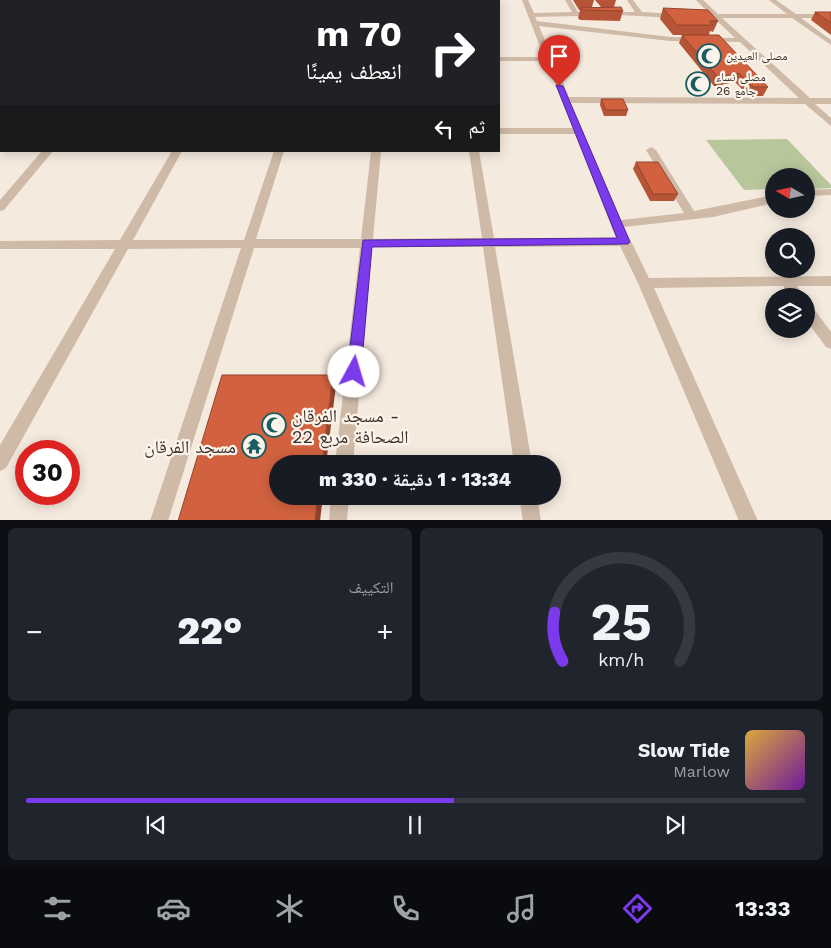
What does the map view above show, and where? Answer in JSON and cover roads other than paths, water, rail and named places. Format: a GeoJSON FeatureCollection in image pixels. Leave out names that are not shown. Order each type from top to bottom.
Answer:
{"type":"FeatureCollection","features":[{"type":"Feature","properties":{"kind":"street"},"geometry":{"type":"LineString","coordinates":[[525,0],[624,242],[645,283],[749,520]]}},
{"type":"Feature","properties":{"kind":"street"},"geometry":{"type":"LineString","coordinates":[[568,0],[576,14]]}},
{"type":"Feature","properties":{"kind":"street"},"geometry":{"type":"LineString","coordinates":[[630,0],[647,19],[660,38]]}},
{"type":"Feature","properties":{"kind":"street"},"geometry":{"type":"LineString","coordinates":[[698,0],[831,123]]}},
{"type":"Feature","properties":{"kind":"street"},"geometry":{"type":"LineString","coordinates":[[772,0],[831,43]]}},
{"type":"Feature","properties":{"kind":"street"},"geometry":{"type":"LineString","coordinates":[[595,7],[600,13]]}},
{"type":"Feature","properties":{"kind":"street"},"geometry":{"type":"LineString","coordinates":[[532,19],[552,15],[600,13],[647,19],[683,16]]}},
{"type":"Feature","properties":{"kind":"street"},"geometry":{"type":"LineString","coordinates":[[552,15],[553,24]]}},
{"type":"Feature","properties":{"kind":"street"},"geometry":{"type":"LineString","coordinates":[[691,16],[831,16]]}},
{"type":"Feature","properties":{"kind":"street"},"geometry":{"type":"LineString","coordinates":[[532,19],[553,24],[660,38],[742,40]]}},
{"type":"Feature","properties":{"kind":"street"},"geometry":{"type":"LineString","coordinates":[[500,59],[548,59]]}},
{"type":"Feature","properties":{"kind":"street"},"geometry":{"type":"LineString","coordinates":[[565,100],[831,101]]}},
{"type":"Feature","properties":{"kind":"street"},"geometry":{"type":"LineString","coordinates":[[500,131],[577,131]]}},
{"type":"Feature","properties":{"kind":"street"},"geometry":{"type":"LineString","coordinates":[[651,150],[691,215]]}},
{"type":"Feature","properties":{"kind":"street"},"geometry":{"type":"LineString","coordinates":[[0,207],[47,152]]}},
{"type":"Feature","properties":{"kind":"street"},"geometry":{"type":"LineString","coordinates":[[0,462],[176,152]]}},
{"type":"Feature","properties":{"kind":"street"},"geometry":{"type":"LineString","coordinates":[[159,520],[279,152]]}},
{"type":"Feature","properties":{"kind":"street"},"geometry":{"type":"LineString","coordinates":[[345,455],[376,152]]}},
{"type":"Feature","properties":{"kind":"street"},"geometry":{"type":"LineString","coordinates":[[474,152],[522,455]]}},
{"type":"Feature","properties":{"kind":"street"},"geometry":{"type":"LineString","coordinates":[[815,193],[831,192]]}},
{"type":"Feature","properties":{"kind":"street"},"geometry":{"type":"LineString","coordinates":[[618,224],[727,210],[765,201]]}},
{"type":"Feature","properties":{"kind":"street"},"geometry":{"type":"LineString","coordinates":[[0,245],[624,242]]}},
{"type":"Feature","properties":{"kind":"street"},"geometry":{"type":"LineString","coordinates":[[645,283],[831,281]]}},
{"type":"Feature","properties":{"kind":"street"},"geometry":{"type":"LineString","coordinates":[[787,282],[791,288]]}},
{"type":"Feature","properties":{"kind":"street"},"geometry":{"type":"LineString","coordinates":[[815,321],[831,343]]}},
{"type":"Feature","properties":{"kind":"street"},"geometry":{"type":"LineString","coordinates":[[338,520],[339,505]]}},
{"type":"Feature","properties":{"kind":"street"},"geometry":{"type":"LineString","coordinates":[[530,505],[532,520]]}},
{"type":"Feature","properties":{"kind":"place","name":"مصلى العيدين"},"geometry":{"type":"Point","coordinates":[709,56]}},
{"type":"Feature","properties":{"kind":"place","name":"مصلى نساء جامع 26"},"geometry":{"type":"Point","coordinates":[698,84]}},
{"type":"Feature","properties":{"kind":"place","name":"مسجد الفرقان - الصحافة مربع 22"},"geometry":{"type":"Point","coordinates":[274,425]}},
{"type":"Feature","properties":{"kind":"place","name":"مسجد الفرقان"},"geometry":{"type":"Point","coordinates":[254,446]}}]}
